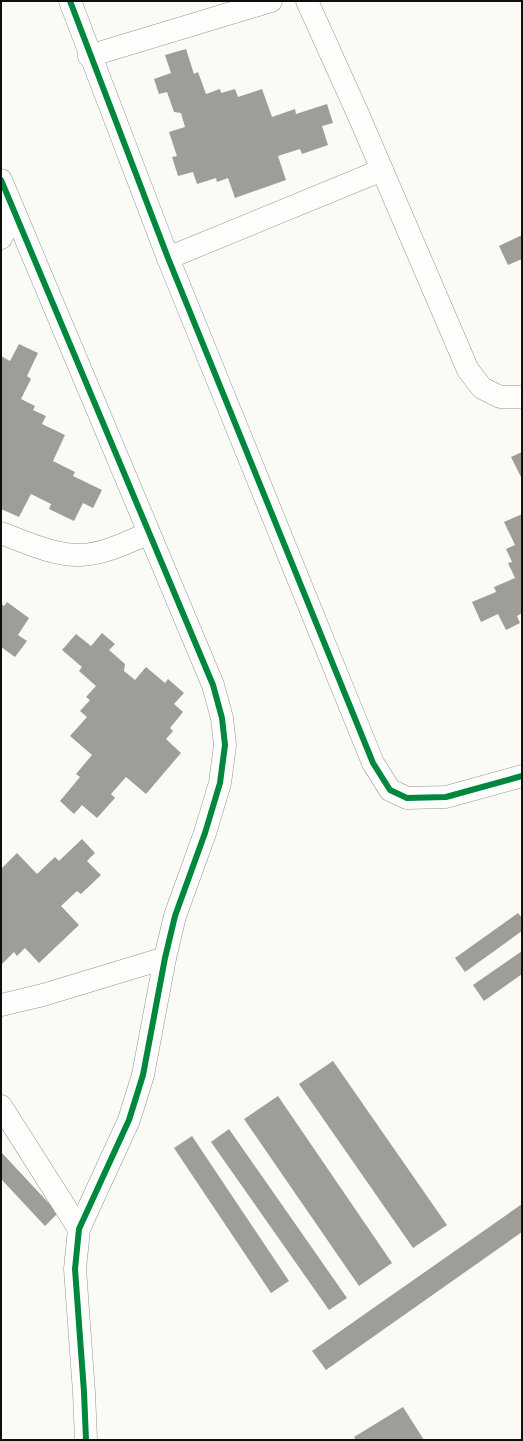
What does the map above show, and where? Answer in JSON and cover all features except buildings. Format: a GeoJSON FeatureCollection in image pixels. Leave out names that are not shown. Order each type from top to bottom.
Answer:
{"type":"FeatureCollection","features":[{"type":"Feature","properties":{"kind":"street"},"geometry":{"type":"LineString","coordinates":[[70,1],[89,56],[168,258],[373,763],[390,790],[407,798],[446,797],[522,776]]}},
{"type":"Feature","properties":{"kind":"street"},"geometry":{"type":"LineString","coordinates":[[89,56],[271,1]]}},
{"type":"Feature","properties":{"kind":"street"},"geometry":{"type":"LineString","coordinates":[[307,1],[468,370],[482,388],[500,397],[522,397]]}},
{"type":"Feature","properties":{"kind":"street"},"geometry":{"type":"LineString","coordinates":[[168,258],[382,170]]}},
{"type":"Feature","properties":{"kind":"street"},"geometry":{"type":"LineString","coordinates":[[1,180],[213,685],[222,718],[225,745],[220,783],[205,833],[175,916],[165,958],[144,1075],[129,1120],[79,1229],[75,1269],[86,1440]]}},
{"type":"Feature","properties":{"kind":"street"},"geometry":{"type":"LineString","coordinates":[[1,238],[14,212]]}},
{"type":"Feature","properties":{"kind":"street"},"geometry":{"type":"LineString","coordinates":[[1,533],[51,551],[81,555],[104,551],[149,533]]}},
{"type":"Feature","properties":{"kind":"street"},"geometry":{"type":"LineString","coordinates":[[1,1005],[43,995],[165,958]]}},
{"type":"Feature","properties":{"kind":"street"},"geometry":{"type":"LineString","coordinates":[[1,1106],[79,1229]]}},
{"type":"Feature","properties":{"kind":"cycle path"},"geometry":{"type":"LineString","coordinates":[[70,1],[168,258],[373,763],[390,790],[407,798],[446,797],[522,776]]}},
{"type":"Feature","properties":{"kind":"cycle path"},"geometry":{"type":"LineString","coordinates":[[1,180],[213,685],[222,718],[225,745],[220,783],[205,833],[175,916],[165,958],[143,1075],[129,1120],[79,1229],[75,1269],[86,1440]]}}]}
